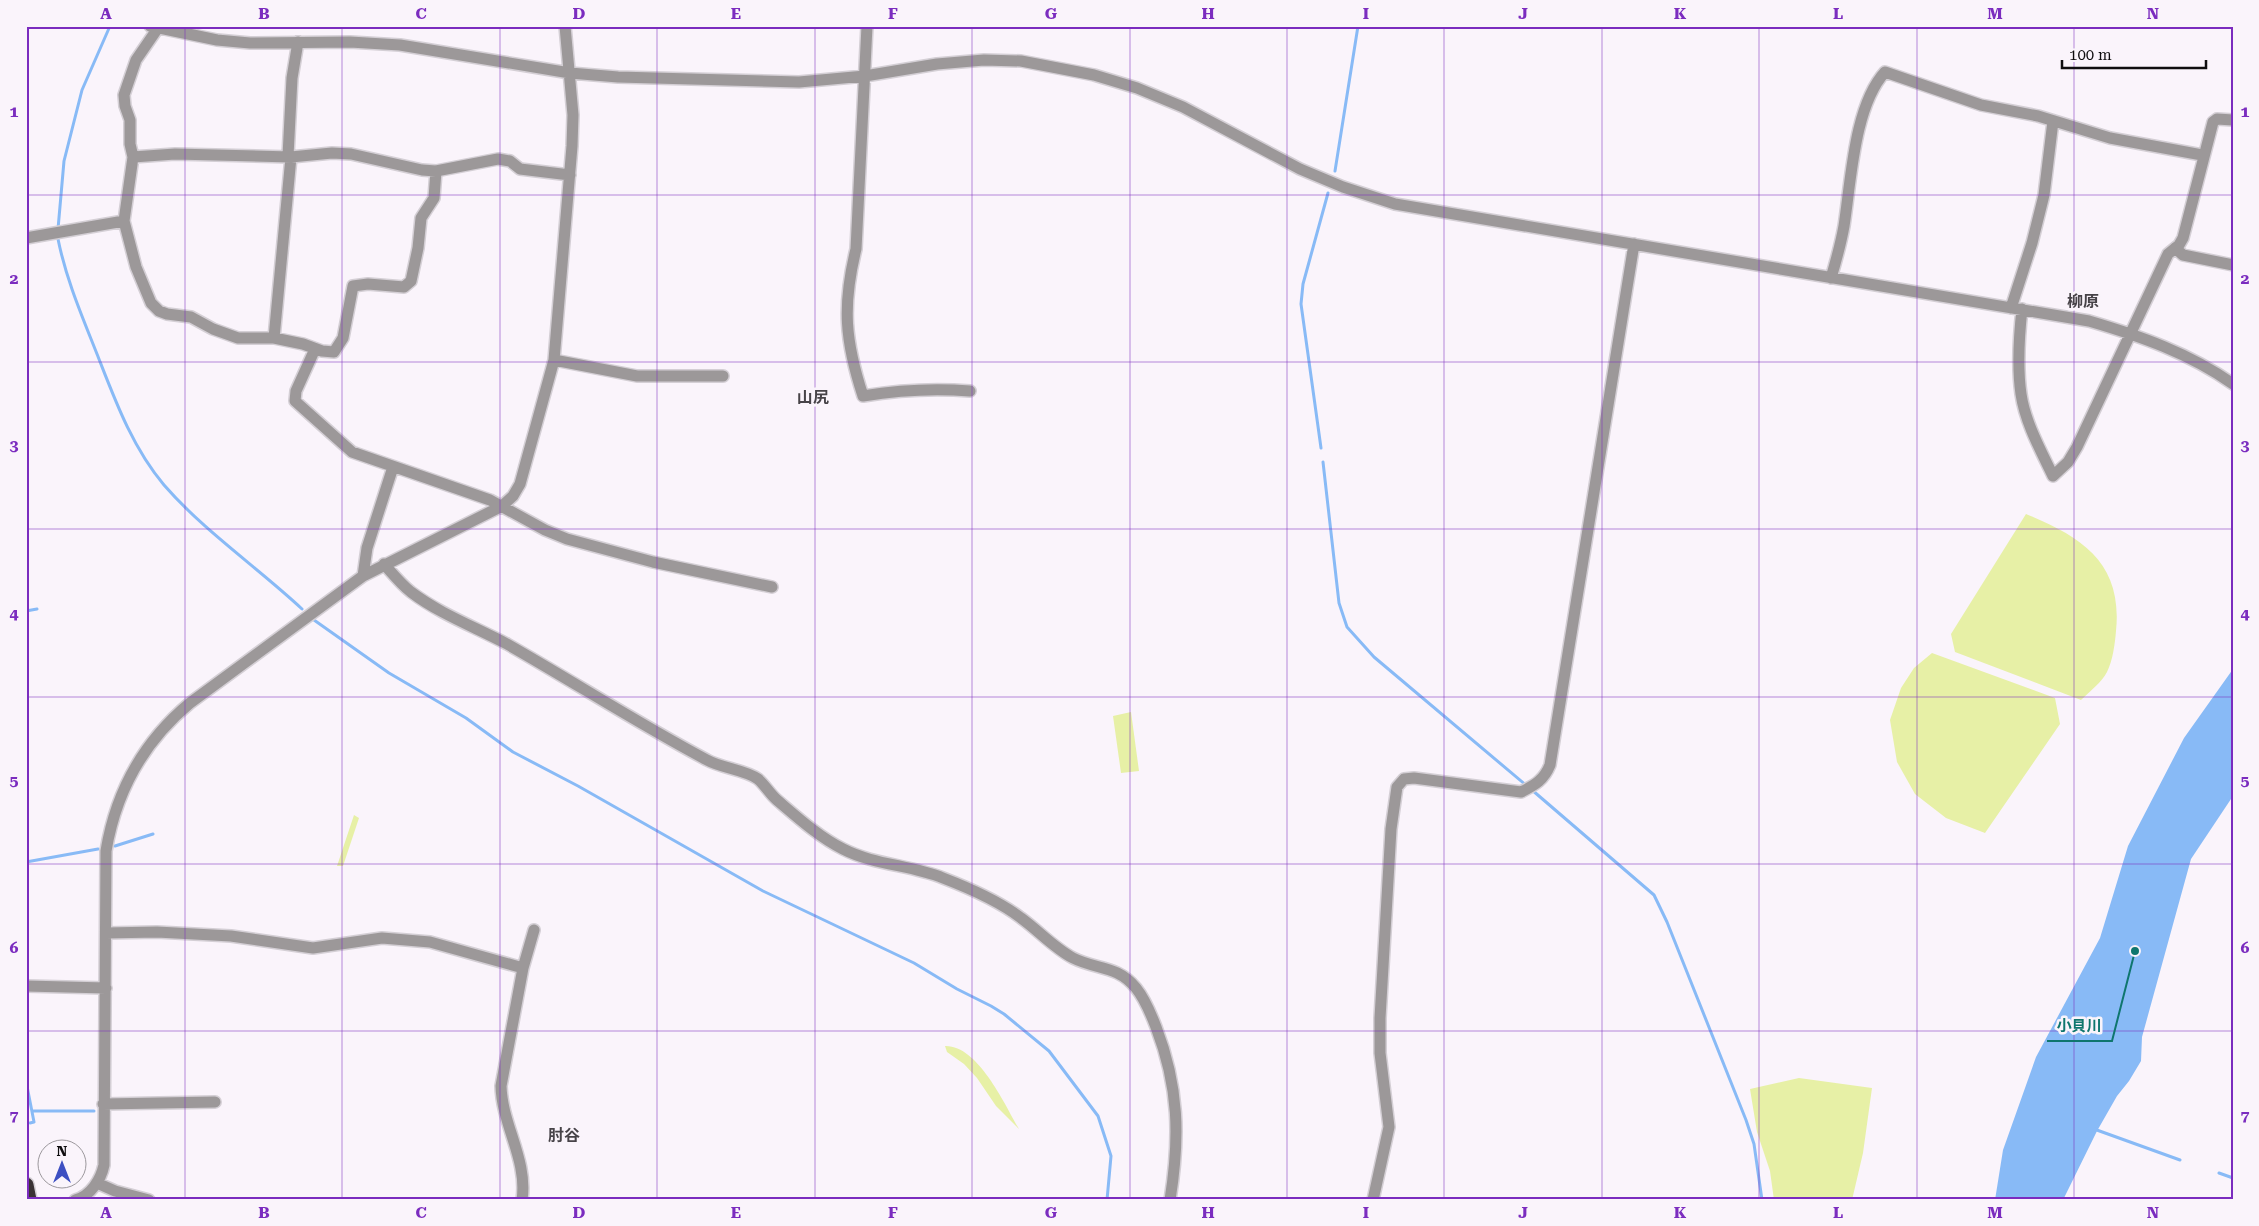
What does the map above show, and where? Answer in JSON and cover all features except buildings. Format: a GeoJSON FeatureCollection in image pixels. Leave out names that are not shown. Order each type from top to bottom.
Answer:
{"type":"FeatureCollection","features":[{"type":"Feature","properties":{"kind":"highway"},"geometry":{"type":"LineString","coordinates":[[26,1185],[29,1200]]}},
{"type":"Feature","properties":{"kind":"street"},"geometry":{"type":"LineString","coordinates":[[75,1200],[97,1183],[104,1165],[106,858],[109,835],[120,795],[144,751],[171,720],[190,703],[363,576],[502,506],[513,496],[520,484],[554,360],[570,176],[573,114],[565,26]]}},
{"type":"Feature","properties":{"kind":"street"},"geometry":{"type":"LineString","coordinates":[[867,26],[856,249],[848,281],[846,317],[851,361],[863,396],[928,388],[970,391]]}},
{"type":"Feature","properties":{"kind":"street"},"geometry":{"type":"LineString","coordinates":[[436,170],[434,198],[422,218],[418,248],[408,285],[404,287],[368,284],[353,286],[341,344],[334,352],[322,352],[274,338],[238,338],[213,329],[191,317],[159,311],[151,303],[141,283],[124,221],[133,157],[130,144],[130,120],[125,106],[125,88],[136,60],[154,27],[217,40],[250,42],[350,42],[400,45],[570,73],[618,77],[799,82],[865,76],[937,64],[984,60],[1020,61],[1094,75],[1137,88],[1183,107],[1300,169],[1369,197],[1436,212],[2088,321],[2132,333],[2182,354],[2233,384]]}},
{"type":"Feature","properties":{"kind":"street"},"geometry":{"type":"LineString","coordinates":[[274,338],[289,156],[292,78],[298,42]]}},
{"type":"Feature","properties":{"kind":"street"},"geometry":{"type":"LineString","coordinates":[[1831,278],[1844,227],[1862,121],[1869,95],[1884,72],[1980,105],[2023,112],[2110,138],[2202,155]]}},
{"type":"Feature","properties":{"kind":"street"},"geometry":{"type":"LineString","coordinates":[[2053,121],[2044,195],[2016,308],[2021,394],[2030,424],[2053,476],[2068,462],[2077,447],[2168,254],[2183,238],[2202,155],[2212,122],[2217,119],[2233,120]]}},
{"type":"Feature","properties":{"kind":"street"},"geometry":{"type":"LineString","coordinates":[[133,157],[175,154],[289,156],[332,153],[351,154],[422,170],[436,170],[498,159],[510,161],[520,169],[570,176]]}},
{"type":"Feature","properties":{"kind":"street"},"geometry":{"type":"LineString","coordinates":[[26,238],[124,221]]}},
{"type":"Feature","properties":{"kind":"street"},"geometry":{"type":"LineString","coordinates":[[1373,1200],[1389,1127],[1388,1110],[1382,1081],[1379,1035],[1390,836],[1397,787],[1404,779],[1414,778],[1521,792],[1536,785],[1545,776],[1550,765],[1634,244]]}},
{"type":"Feature","properties":{"kind":"street"},"geometry":{"type":"LineString","coordinates":[[2175,248],[2183,255],[2233,265]]}},
{"type":"Feature","properties":{"kind":"street"},"geometry":{"type":"LineString","coordinates":[[315,349],[296,392],[295,401],[347,448],[393,467],[490,500],[545,530],[567,539],[653,562],[772,587]]}},
{"type":"Feature","properties":{"kind":"street"},"geometry":{"type":"LineString","coordinates":[[554,360],[637,376],[722,376]]}},
{"type":"Feature","properties":{"kind":"street"},"geometry":{"type":"LineString","coordinates":[[363,576],[366,548],[393,467]]}},
{"type":"Feature","properties":{"kind":"street"},"geometry":{"type":"LineString","coordinates":[[384,564],[410,591],[428,603],[505,643],[710,762],[758,779],[776,799],[827,840],[861,856],[925,871],[944,878],[1010,910],[1074,959],[1114,970],[1123,975],[1139,991],[1145,1002],[1164,1047],[1171,1072],[1176,1097],[1177,1123],[1176,1164],[1170,1200]]}},
{"type":"Feature","properties":{"kind":"street"},"geometry":{"type":"LineString","coordinates":[[522,1200],[522,1172],[502,1104],[501,1086],[523,968],[534,930]]}},
{"type":"Feature","properties":{"kind":"street"},"geometry":{"type":"LineString","coordinates":[[106,933],[157,932],[231,936],[313,948],[382,938],[420,942],[523,968]]}},
{"type":"Feature","properties":{"kind":"street"},"geometry":{"type":"LineString","coordinates":[[26,986],[106,988]]}},
{"type":"Feature","properties":{"kind":"street"},"geometry":{"type":"LineString","coordinates":[[104,1104],[215,1102]]}},
{"type":"Feature","properties":{"kind":"street"},"geometry":{"type":"LineString","coordinates":[[97,1183],[115,1191],[149,1200]]}},
{"type":"Feature","properties":{"kind":"green space"},"geometry":{"type":"Polygon","coordinates":[[[2026,514],[2065,532],[2081,543],[2095,556],[2105,570],[2113,587],[2116,607],[2116,631],[2111,662],[2102,679],[2081,700],[1955,652],[1951,634],[2026,514]]]}},
{"type":"Feature","properties":{"kind":"green space"},"geometry":{"type":"Polygon","coordinates":[[[1932,653],[2055,698],[2060,724],[1985,833],[1946,818],[1915,794],[1897,762],[1890,720],[1901,688],[1914,668],[1932,653]]]}},
{"type":"Feature","properties":{"kind":"green space"},"geometry":{"type":"Polygon","coordinates":[[[1131,712],[1139,771],[1121,773],[1113,716],[1131,712]]]}},
{"type":"Feature","properties":{"kind":"green space"},"geometry":{"type":"Polygon","coordinates":[[[354,815],[359,818],[343,866],[337,866],[354,815]]]}},
{"type":"Feature","properties":{"kind":"green space"},"geometry":{"type":"Polygon","coordinates":[[[945,1046],[957,1048],[969,1055],[979,1065],[998,1092],[1019,1129],[996,1106],[977,1078],[964,1064],[947,1052],[945,1046]]]}},
{"type":"Feature","properties":{"kind":"green space"},"geometry":{"type":"Polygon","coordinates":[[[1799,1078],[1872,1088],[1863,1153],[1852,1200],[1774,1200],[1770,1171],[1757,1132],[1750,1089],[1799,1078]]]}},
{"type":"Feature","properties":{"kind":"water"},"geometry":{"type":"Polygon","coordinates":[[[2233,669],[2233,796],[2191,859],[2142,1037],[2141,1061],[2117,1096],[2097,1131],[2063,1200],[1995,1200],[2003,1150],[2036,1057],[2100,938],[2128,846],[2184,738],[2233,669]]]}},
{"type":"Feature","properties":{"kind":"waterway"},"geometry":{"type":"LineString","coordinates":[[58,229],[64,161],[82,90],[110,26]]}},
{"type":"Feature","properties":{"kind":"waterway"},"geometry":{"type":"LineString","coordinates":[[1335,171],[1358,26]]}},
{"type":"Feature","properties":{"kind":"waterway"},"geometry":{"type":"LineString","coordinates":[[1321,448],[1301,304],[1303,284],[1328,193]]}},
{"type":"Feature","properties":{"kind":"waterway"},"geometry":{"type":"LineString","coordinates":[[58,239],[75,297],[111,389],[133,439],[143,455],[164,485],[180,502],[214,534],[302,609]]}},
{"type":"Feature","properties":{"kind":"waterway"},"geometry":{"type":"LineString","coordinates":[[1323,462],[1339,603],[1347,627],[1374,657],[1527,786]]}},
{"type":"Feature","properties":{"kind":"waterway"},"geometry":{"type":"LineString","coordinates":[[26,611],[37,609]]}},
{"type":"Feature","properties":{"kind":"waterway"},"geometry":{"type":"LineString","coordinates":[[314,620],[389,673],[466,718],[513,752],[578,786],[763,891],[914,963],[1004,1014],[1049,1051],[1098,1116],[1111,1156],[1107,1200]]}},
{"type":"Feature","properties":{"kind":"waterway"},"geometry":{"type":"LineString","coordinates":[[1532,790],[1654,895],[1667,922],[1746,1120],[1754,1144],[1762,1200]]}},
{"type":"Feature","properties":{"kind":"waterway"},"geometry":{"type":"LineString","coordinates":[[115,846],[153,834]]}},
{"type":"Feature","properties":{"kind":"waterway"},"geometry":{"type":"LineString","coordinates":[[26,862],[98,849]]}},
{"type":"Feature","properties":{"kind":"waterway"},"geometry":{"type":"LineString","coordinates":[[26,1081],[34,1122],[30,1123]]}},
{"type":"Feature","properties":{"kind":"waterway"},"geometry":{"type":"LineString","coordinates":[[32,1111],[94,1111]]}},
{"type":"Feature","properties":{"kind":"waterway"},"geometry":{"type":"LineString","coordinates":[[2094,1129],[2180,1160]]}},
{"type":"Feature","properties":{"kind":"waterway"},"geometry":{"type":"LineString","coordinates":[[2219,1173],[2233,1178]]}},
{"type":"Feature","properties":{"kind":"place","name":"小貝川"},"geometry":{"type":"Point","coordinates":[2135,951]}},
{"type":"Feature","properties":{"kind":"district","name":"柳原"},"geometry":{"type":"Point","coordinates":[2083,301]}},
{"type":"Feature","properties":{"kind":"district","name":"山尻"},"geometry":{"type":"Point","coordinates":[813,397]}},
{"type":"Feature","properties":{"kind":"district","name":"肘谷"},"geometry":{"type":"Point","coordinates":[564,1135]}}]}
